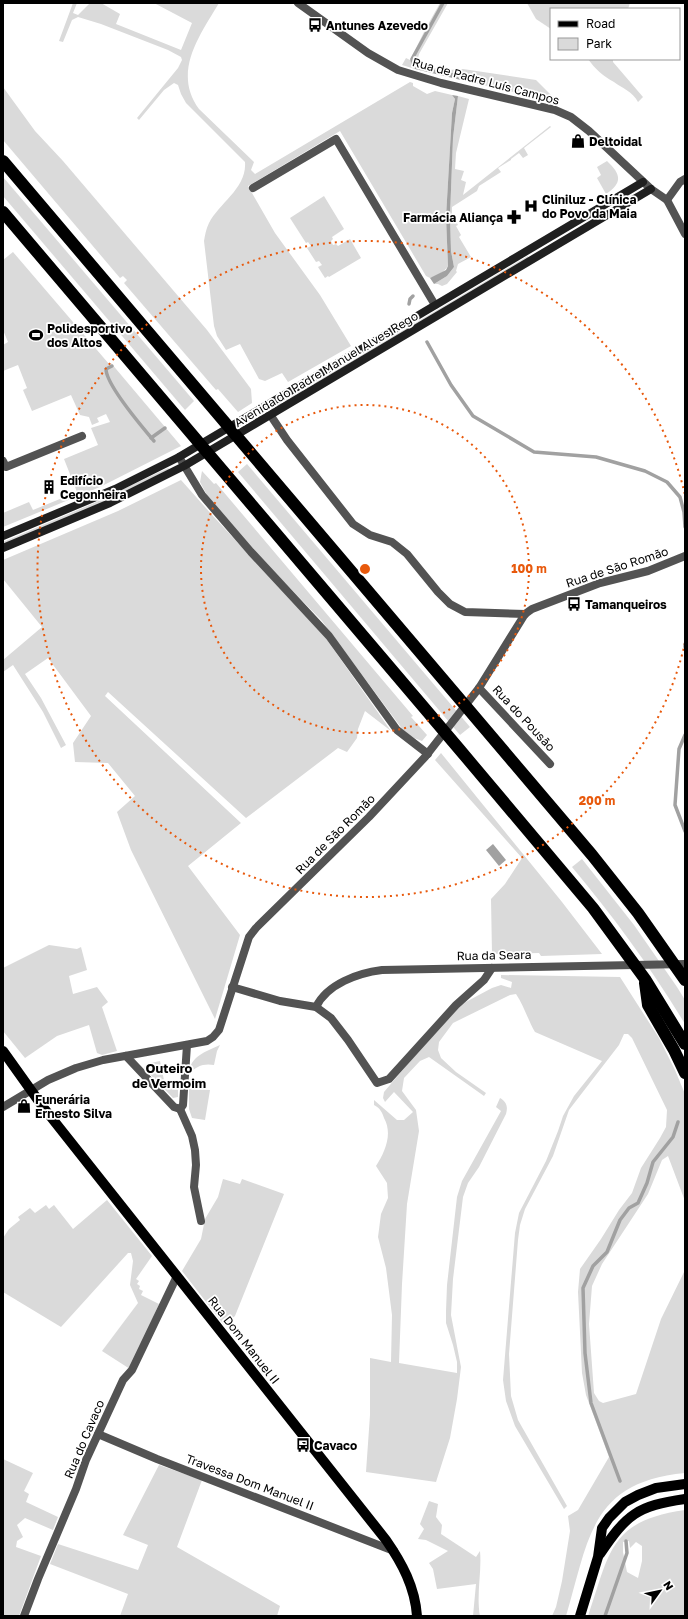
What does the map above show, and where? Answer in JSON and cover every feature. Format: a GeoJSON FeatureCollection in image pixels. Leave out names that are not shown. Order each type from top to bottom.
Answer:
{"type":"FeatureCollection","features":[{"type":"Feature","properties":{"kind":"highway"},"geometry":{"type":"LineString","coordinates":[[3,161],[596,860],[638,912],[684,974]]}},
{"type":"Feature","properties":{"kind":"highway"},"geometry":{"type":"LineString","coordinates":[[3,212],[576,888],[611,932],[645,979],[685,1044]]}},
{"type":"Feature","properties":{"kind":"highway"},"geometry":{"type":"LineString","coordinates":[[645,979],[648,1005],[674,1050],[685,1073]]}},
{"type":"Feature","properties":{"kind":"main road","name":"Avenida do Padre Manuel Alves Rego"},"geometry":{"type":"LineString","coordinates":[[3,536],[115,489],[179,457],[643,182]]}},
{"type":"Feature","properties":{"kind":"main road","name":"Avenida do Padre Manuel Alves Rego"},"geometry":{"type":"LineString","coordinates":[[3,548],[110,503],[184,466],[271,416],[651,189]]}},
{"type":"Feature","properties":{"kind":"main road"},"geometry":{"type":"LineString","coordinates":[[252,414],[258,423]]}},
{"type":"Feature","properties":{"kind":"main road","name":"Rua Dom Manuel II"},"geometry":{"type":"LineString","coordinates":[[3,1051],[31,1090],[394,1551],[408,1577],[413,1591],[417,1616]]}},
{"type":"Feature","properties":{"kind":"main road"},"geometry":{"type":"LineString","coordinates":[[580,1616],[598,1557],[602,1528],[609,1518],[619,1507],[635,1496],[664,1487],[685,1484]]}},
{"type":"Feature","properties":{"kind":"main road"},"geometry":{"type":"LineString","coordinates":[[598,1557],[620,1526],[635,1514],[657,1504],[685,1499]]}},
{"type":"Feature","properties":{"kind":"street","name":"Rua de Padre Luís Campos"},"geometry":{"type":"LineString","coordinates":[[298,3],[368,53],[398,70],[441,83],[555,110],[571,117],[589,130],[643,182],[666,200],[685,234]]}},
{"type":"Feature","properties":{"kind":"street"},"geometry":{"type":"LineString","coordinates":[[253,188],[336,139],[435,306]]}},
{"type":"Feature","properties":{"kind":"street"},"geometry":{"type":"LineString","coordinates":[[666,200],[680,182],[685,179]]}},
{"type":"Feature","properties":{"kind":"street"},"geometry":{"type":"LineString","coordinates":[[271,416],[353,524],[370,535],[392,542],[407,554],[438,592],[450,604],[465,612],[525,614]]}},
{"type":"Feature","properties":{"kind":"street"},"geometry":{"type":"LineString","coordinates":[[4,465],[82,436]]}},
{"type":"Feature","properties":{"kind":"street"},"geometry":{"type":"LineString","coordinates":[[179,457],[202,495],[226,524],[329,636],[397,730],[428,754]]}},
{"type":"Feature","properties":{"kind":"street","name":"Rua de São Romão"},"geometry":{"type":"LineString","coordinates":[[3,1107],[48,1080],[76,1068],[126,1056],[207,1041],[213,1037],[219,1030],[249,937],[256,928],[369,817],[428,754],[478,690],[525,614],[532,609],[600,583],[648,571],[685,556]]}},
{"type":"Feature","properties":{"kind":"street","name":"Rua do Pousão"},"geometry":{"type":"LineString","coordinates":[[478,690],[550,764]]}},
{"type":"Feature","properties":{"kind":"street","name":"Rua da Seara"},"geometry":{"type":"LineString","coordinates":[[316,1007],[319,1001],[334,987],[357,975],[369,972],[421,968],[582,966],[684,974]]}},
{"type":"Feature","properties":{"kind":"street"},"geometry":{"type":"LineString","coordinates":[[232,987],[280,1001],[316,1007],[331,1018],[377,1083],[389,1079],[456,1005],[484,980],[492,968]]}},
{"type":"Feature","properties":{"kind":"street"},"geometry":{"type":"LineString","coordinates":[[180,1109],[184,1104],[187,1044]]}},
{"type":"Feature","properties":{"kind":"street"},"geometry":{"type":"LineString","coordinates":[[126,1056],[174,1107],[180,1109],[192,1136],[195,1150],[196,1165],[194,1187],[201,1221]]}},
{"type":"Feature","properties":{"kind":"street","name":"Rua do Cavaco"},"geometry":{"type":"LineString","coordinates":[[24,1616],[76,1489],[86,1460],[124,1380],[132,1370],[177,1276]]}},
{"type":"Feature","properties":{"kind":"street","name":"Travessa Dom Manuel II"},"geometry":{"type":"LineString","coordinates":[[98,1434],[157,1460],[394,1551]]}},
{"type":"Feature","properties":{"kind":"green space"},"geometry":{"type":"Polygon","coordinates":[[[73,3],[77,3],[73,13],[78,15],[90,3],[101,3],[120,14],[116,24],[181,50],[192,23],[154,3],[219,3],[197,41],[188,68],[188,81],[191,95],[199,109],[254,162],[251,170],[255,174],[410,82],[413,83],[413,86],[427,94],[435,91],[452,95],[455,99],[452,113],[446,217],[448,266],[435,276],[430,278],[426,276],[340,131],[248,186],[275,233],[320,295],[351,346],[288,382],[282,373],[265,381],[259,379],[240,344],[226,350],[217,336],[214,326],[204,241],[209,223],[242,180],[245,162],[186,103],[178,85],[174,83],[164,90],[139,120],[137,118],[178,68],[182,60],[181,57],[168,50],[101,24],[78,17],[72,20],[63,42],[59,41],[73,3]]]}},
{"type":"Feature","properties":{"kind":"green space"},"geometry":{"type":"Polygon","coordinates":[[[440,3],[448,3],[419,54],[417,62],[421,66],[449,70],[463,69],[536,80],[558,102],[461,80],[453,73],[415,65],[413,67],[415,69],[402,65],[406,58],[410,60],[440,3]]]}},
{"type":"Feature","properties":{"kind":"green space"},"geometry":{"type":"Polygon","coordinates":[[[527,3],[630,3],[628,8],[550,8],[550,28],[536,19],[527,3]]]}},
{"type":"Feature","properties":{"kind":"green space"},"geometry":{"type":"Polygon","coordinates":[[[589,60],[613,60],[613,62],[643,97],[638,102],[630,93],[606,77],[593,66],[589,60]]]}},
{"type":"Feature","properties":{"kind":"green space"},"geometry":{"type":"Polygon","coordinates":[[[3,87],[35,131],[63,161],[207,330],[251,389],[252,403],[238,412],[218,389],[216,390],[124,283],[127,280],[123,276],[120,278],[3,140],[3,87]]]}},
{"type":"Feature","properties":{"kind":"green space"},"geometry":{"type":"Polygon","coordinates":[[[458,96],[469,99],[456,153],[455,169],[464,171],[461,180],[466,182],[463,195],[550,126],[551,127],[524,148],[528,155],[523,158],[519,153],[498,168],[501,172],[479,186],[477,191],[452,207],[452,214],[461,235],[459,237],[471,257],[458,264],[457,272],[447,284],[442,286],[434,284],[447,276],[454,267],[451,251],[450,216],[453,138],[458,96]]]}},
{"type":"Feature","properties":{"kind":"green space"},"geometry":{"type":"Polygon","coordinates":[[[607,161],[615,170],[618,178],[615,186],[606,194],[597,178],[601,175],[597,167],[607,161]]]}},
{"type":"Feature","properties":{"kind":"green space"},"geometry":{"type":"Polygon","coordinates":[[[3,177],[194,401],[185,410],[3,196],[3,177]]]}},
{"type":"Feature","properties":{"kind":"green space"},"geometry":{"type":"Polygon","coordinates":[[[324,196],[344,229],[332,237],[333,239],[331,241],[333,245],[336,244],[338,246],[350,239],[361,258],[325,278],[318,267],[322,265],[319,261],[316,262],[307,248],[311,246],[308,242],[306,243],[290,218],[324,196]]]}},
{"type":"Feature","properties":{"kind":"green space"},"geometry":{"type":"Polygon","coordinates":[[[13,252],[109,364],[111,363],[181,446],[100,487],[3,527],[3,513],[29,502],[33,510],[77,492],[64,459],[98,445],[91,428],[110,422],[106,414],[97,418],[99,422],[92,425],[89,417],[80,415],[71,395],[32,411],[23,390],[27,388],[18,365],[3,371],[3,345],[8,342],[3,330],[3,260],[13,252]]]}},
{"type":"Feature","properties":{"kind":"green space"},"geometry":{"type":"Polygon","coordinates":[[[528,256],[529,259],[268,411],[269,410],[528,256]]]}},
{"type":"Feature","properties":{"kind":"green space"},"geometry":{"type":"Polygon","coordinates":[[[247,464],[470,727],[460,735],[238,472],[247,464]]]}},
{"type":"Feature","properties":{"kind":"green space"},"geometry":{"type":"Polygon","coordinates":[[[168,468],[170,469],[120,495],[3,545],[3,542],[94,503],[168,468]]]}},
{"type":"Feature","properties":{"kind":"green space"},"geometry":{"type":"Polygon","coordinates":[[[202,471],[214,484],[216,483],[413,716],[411,717],[427,735],[422,741],[414,738],[403,730],[322,621],[257,554],[208,497],[200,482],[202,471]]]}},
{"type":"Feature","properties":{"kind":"green space"},"geometry":{"type":"Polygon","coordinates":[[[181,480],[325,637],[391,731],[365,711],[358,729],[357,738],[347,752],[338,748],[246,818],[108,692],[105,696],[241,823],[188,866],[240,935],[215,1019],[131,850],[117,812],[135,796],[108,763],[75,762],[73,743],[91,716],[48,658],[25,674],[41,698],[66,745],[61,748],[43,712],[13,665],[3,672],[3,660],[42,627],[3,579],[3,560],[118,511],[181,480]]]}},
{"type":"Feature","properties":{"kind":"green space"},"geometry":{"type":"Polygon","coordinates":[[[441,753],[562,902],[602,954],[541,956],[539,953],[492,954],[491,899],[505,884],[522,858],[435,760],[441,753]]]}},
{"type":"Feature","properties":{"kind":"green space"},"geometry":{"type":"Polygon","coordinates":[[[582,859],[634,925],[677,987],[685,1000],[685,1024],[632,943],[572,867],[582,859]]]}},
{"type":"Feature","properties":{"kind":"green space"},"geometry":{"type":"Polygon","coordinates":[[[49,945],[77,949],[81,947],[87,970],[69,976],[73,994],[97,987],[108,1002],[102,1007],[117,1051],[102,1055],[97,1053],[89,1025],[57,1036],[25,1058],[3,1031],[3,968],[49,945]]]}},
{"type":"Feature","properties":{"kind":"green space"},"geometry":{"type":"Polygon","coordinates":[[[501,975],[620,977],[659,1038],[685,1094],[685,1201],[668,1156],[662,1160],[648,1194],[602,1264],[592,1286],[589,1324],[594,1393],[599,1401],[603,1403],[636,1394],[661,1319],[685,1270],[685,1473],[654,1479],[630,1488],[612,1502],[598,1519],[589,1539],[566,1616],[552,1616],[556,1607],[562,1581],[570,1531],[568,1516],[578,1510],[609,1457],[586,1395],[582,1373],[578,1292],[580,1269],[632,1193],[641,1168],[666,1127],[667,1110],[632,1038],[628,1034],[624,1034],[619,1045],[569,1110],[553,1156],[525,1209],[520,1225],[518,1240],[509,1354],[511,1396],[518,1420],[567,1506],[564,1509],[515,1426],[506,1401],[503,1380],[515,1233],[519,1213],[546,1161],[563,1116],[574,1096],[602,1061],[535,1032],[516,994],[510,995],[453,1023],[439,1042],[438,1050],[441,1058],[456,1072],[486,1093],[484,1096],[429,1057],[420,1061],[404,1078],[402,1091],[416,1110],[419,1131],[407,1204],[399,1363],[457,1373],[457,1362],[446,1323],[446,1311],[447,1285],[457,1197],[462,1181],[501,1111],[496,1107],[500,1098],[506,1103],[507,1109],[506,1114],[479,1167],[468,1183],[463,1197],[453,1279],[451,1315],[461,1367],[450,1438],[436,1482],[366,1472],[370,1415],[370,1358],[391,1362],[392,1315],[386,1268],[378,1237],[381,1214],[388,1198],[387,1183],[376,1166],[387,1143],[388,1130],[382,1112],[374,1105],[374,1100],[397,1120],[404,1120],[413,1112],[394,1092],[385,1102],[383,1098],[384,1092],[424,1045],[462,1004],[492,988],[501,985],[511,988],[512,982],[501,978],[501,975]]]}},
{"type":"Feature","properties":{"kind":"green space"},"geometry":{"type":"Polygon","coordinates":[[[220,1045],[214,1065],[207,1064],[200,1066],[189,1074],[192,1063],[199,1055],[220,1045]]]}},
{"type":"Feature","properties":{"kind":"green space"},"geometry":{"type":"Polygon","coordinates":[[[160,1061],[165,1085],[178,1084],[178,1097],[173,1098],[144,1068],[146,1064],[160,1061]]]}},
{"type":"Feature","properties":{"kind":"green space"},"geometry":{"type":"Polygon","coordinates":[[[189,1089],[210,1090],[205,1120],[192,1118],[189,1109],[189,1089]]]}},
{"type":"Feature","properties":{"kind":"green space"},"geometry":{"type":"Polygon","coordinates":[[[223,1179],[240,1184],[242,1179],[284,1194],[235,1316],[224,1325],[182,1271],[201,1239],[205,1219],[218,1197],[223,1179]]]}},
{"type":"Feature","properties":{"kind":"green space"},"geometry":{"type":"Polygon","coordinates":[[[107,1200],[152,1256],[136,1279],[139,1281],[137,1284],[140,1286],[139,1289],[143,1291],[141,1295],[159,1304],[130,1369],[102,1351],[138,1303],[130,1285],[133,1261],[131,1253],[128,1253],[61,1327],[3,1292],[3,1238],[9,1229],[20,1220],[18,1217],[30,1208],[35,1213],[46,1205],[49,1209],[54,1205],[73,1229],[107,1200]]]}},
{"type":"Feature","properties":{"kind":"green space"},"geometry":{"type":"Polygon","coordinates":[[[3,1459],[33,1473],[24,1491],[29,1494],[26,1502],[58,1517],[53,1530],[25,1518],[17,1525],[23,1537],[17,1541],[16,1547],[41,1556],[19,1616],[3,1616],[3,1459]]]}},
{"type":"Feature","properties":{"kind":"green space"},"geometry":{"type":"Polygon","coordinates":[[[159,1465],[202,1480],[177,1547],[280,1606],[277,1616],[120,1616],[128,1594],[50,1564],[58,1544],[138,1570],[148,1545],[123,1535],[159,1465]]]}},
{"type":"Feature","properties":{"kind":"green space"},"geometry":{"type":"Polygon","coordinates":[[[429,1501],[438,1504],[436,1517],[442,1525],[441,1534],[476,1557],[480,1551],[480,1616],[473,1616],[476,1584],[437,1589],[433,1569],[429,1563],[448,1551],[426,1540],[418,1539],[424,1529],[420,1524],[429,1501]]]}},
{"type":"Feature","properties":{"kind":"green space"},"geometry":{"type":"Polygon","coordinates":[[[685,1510],[685,1616],[588,1616],[608,1557],[616,1543],[627,1531],[641,1522],[660,1515],[685,1510]],[[629,1541],[623,1542],[623,1552],[627,1572],[638,1578],[642,1561],[642,1546],[636,1542],[630,1548],[629,1541]]]}},
{"type":"Feature","properties":{"kind":"shaded area"},"geometry":{"type":"Polygon","coordinates":[[[413,64],[453,73],[461,80],[415,69],[413,64]]]}},
{"type":"Feature","properties":{"kind":"shaded area"},"geometry":{"type":"Polygon","coordinates":[[[452,95],[458,96],[453,138],[450,216],[451,251],[454,267],[447,276],[434,284],[430,278],[446,270],[448,266],[446,217],[452,113],[455,99],[452,95]]]}},
{"type":"Feature","properties":{"kind":"shaded area"},"geometry":{"type":"Polygon","coordinates":[[[493,844],[506,860],[499,866],[486,850],[493,844]]]}},
{"type":"Feature","properties":{"kind":"waterway"},"geometry":{"type":"LineString","coordinates":[[416,67],[413,64],[412,59],[443,3]]}},
{"type":"Feature","properties":{"kind":"waterway"},"geometry":{"type":"LineString","coordinates":[[409,304],[410,299],[413,296]]}},
{"type":"Feature","properties":{"kind":"waterway"},"geometry":{"type":"LineString","coordinates":[[427,342],[451,385],[473,416],[534,452],[596,457],[645,471],[667,482],[680,497],[684,512],[685,527]]}},
{"type":"Feature","properties":{"kind":"waterway"},"geometry":{"type":"LineString","coordinates":[[112,366],[106,369],[112,385],[126,406],[154,441]]}},
{"type":"Feature","properties":{"kind":"waterway"},"geometry":{"type":"LineString","coordinates":[[151,438],[165,428]]}},
{"type":"Feature","properties":{"kind":"waterway"},"geometry":{"type":"LineString","coordinates":[[685,735],[679,749],[675,805],[685,831]]}},
{"type":"Feature","properties":{"kind":"waterway"},"geometry":{"type":"LineString","coordinates":[[620,1481],[591,1403],[585,1353],[583,1288],[593,1266],[607,1252],[620,1220],[629,1208],[638,1203],[647,1183],[653,1162],[673,1137],[678,1122]]}},
{"type":"Feature","properties":{"kind":"waterway"},"geometry":{"type":"LineString","coordinates":[[605,1616],[627,1553],[626,1541]]}},
{"type":"Feature","properties":{"kind":"place","name":"Antunes Azevedo"},"geometry":{"type":"Point","coordinates":[315,25]}},
{"type":"Feature","properties":{"kind":"place","name":"Deltoidal"},"geometry":{"type":"Point","coordinates":[578,141]}},
{"type":"Feature","properties":{"kind":"place","name":"Cliniluz - Clínica do Povo da Maia"},"geometry":{"type":"Point","coordinates":[531,206]}},
{"type":"Feature","properties":{"kind":"place","name":"Farmácia Aliança"},"geometry":{"type":"Point","coordinates":[514,217]}},
{"type":"Feature","properties":{"kind":"place","name":"Polidesportivo dos Altos"},"geometry":{"type":"Point","coordinates":[36,335]}},
{"type":"Feature","properties":{"kind":"place","name":"Edifício Cegonheira"},"geometry":{"type":"Point","coordinates":[49,487]}},
{"type":"Feature","properties":{"kind":"place","name":"Tamanqueiros"},"geometry":{"type":"Point","coordinates":[574,604]}},
{"type":"Feature","properties":{"kind":"place","name":"Funerária Ernesto Silva"},"geometry":{"type":"Point","coordinates":[24,1106]}},
{"type":"Feature","properties":{"kind":"place","name":"Cavaco"},"geometry":{"type":"Point","coordinates":[303,1445]}},
{"type":"Feature","properties":{"kind":"district","name":"Outeiro de Vermoim"},"geometry":{"type":"Point","coordinates":[169,1076]}}]}
